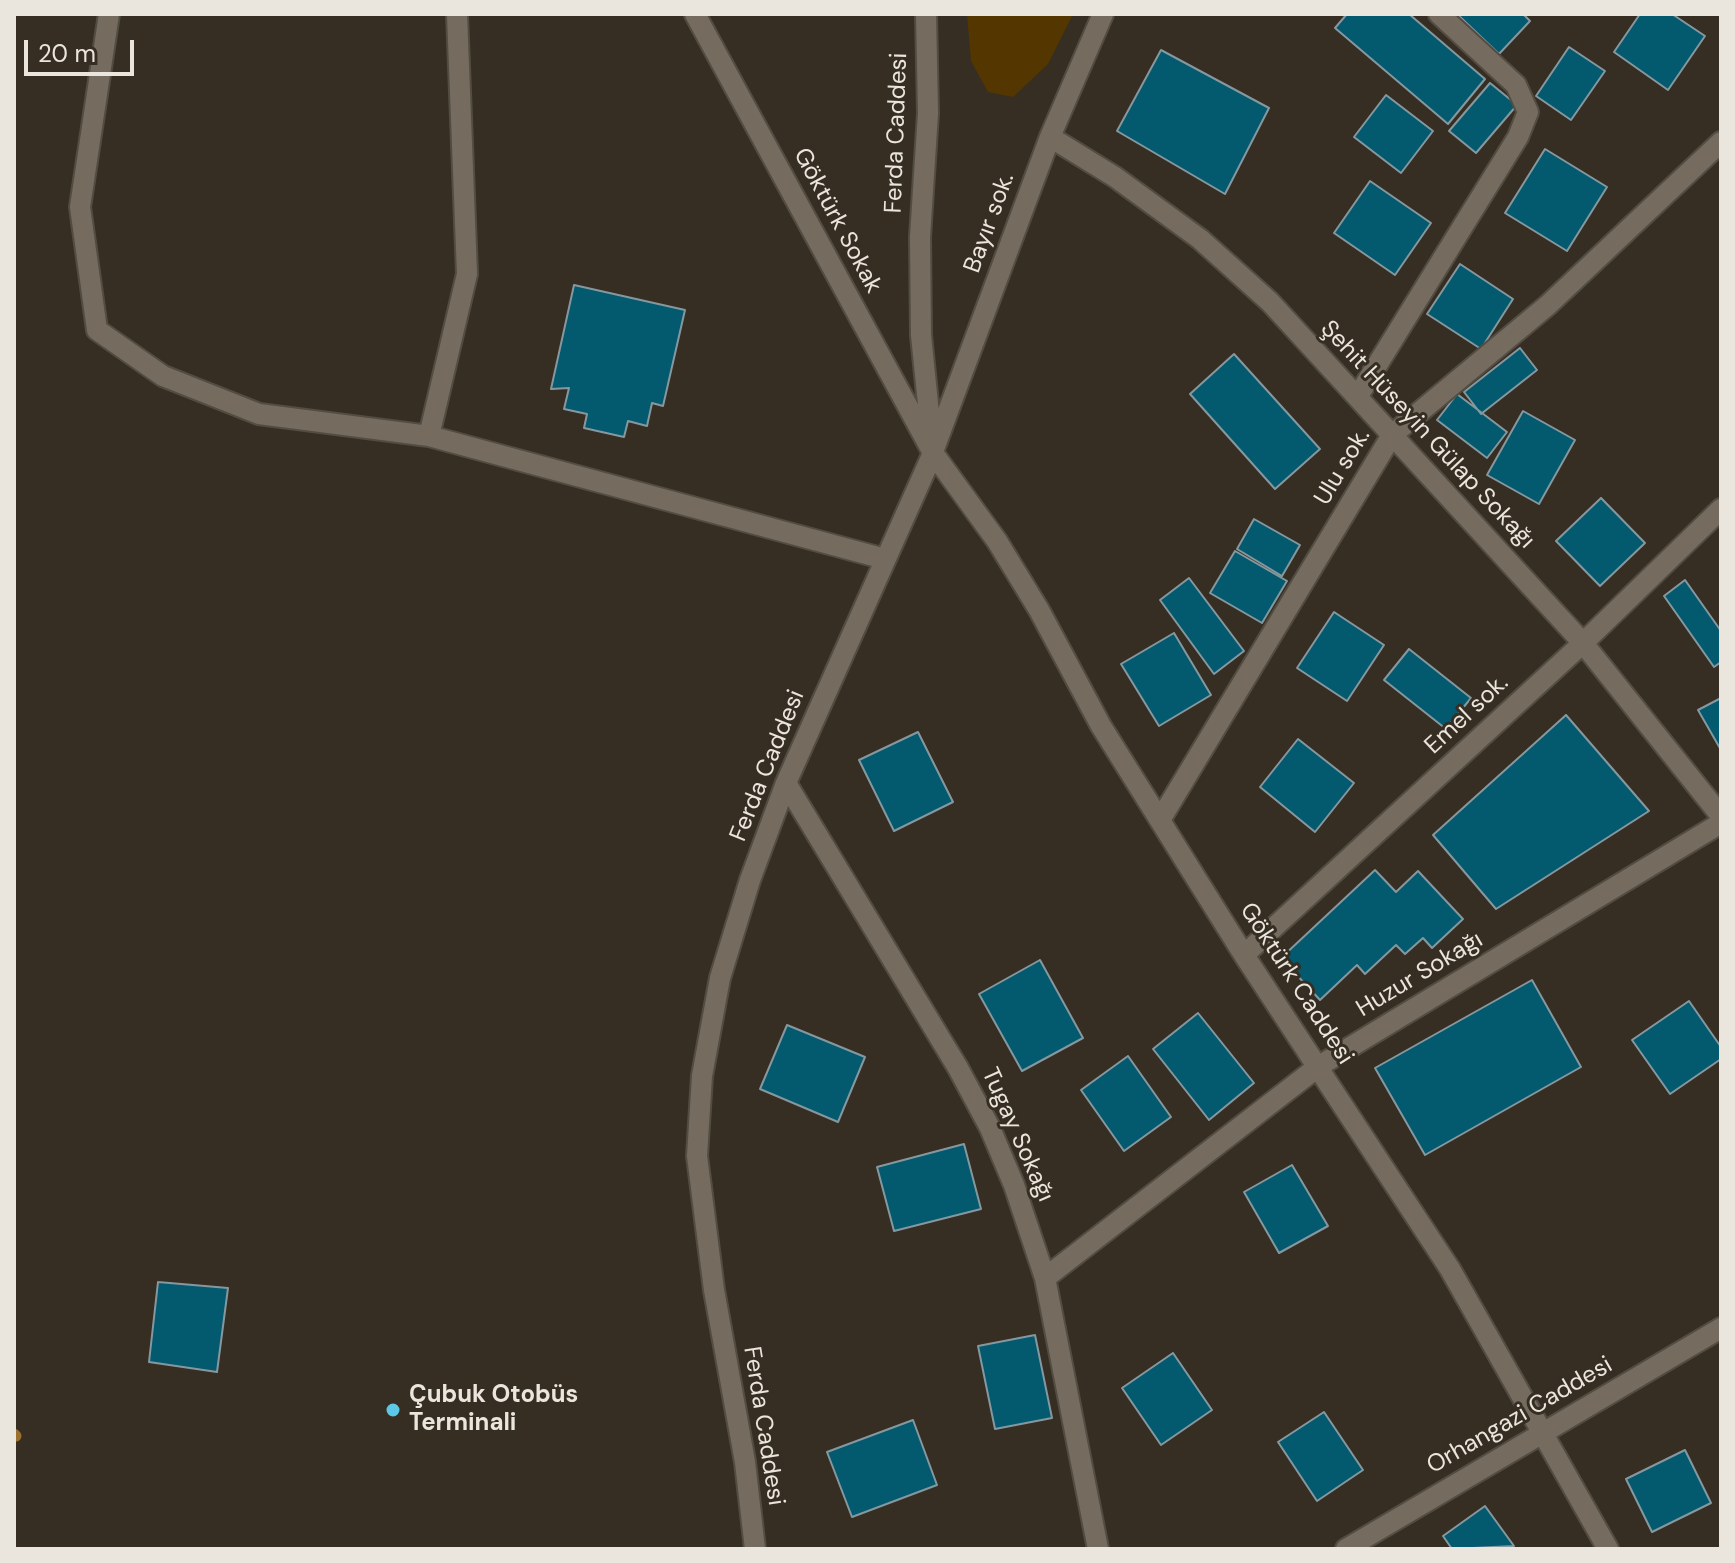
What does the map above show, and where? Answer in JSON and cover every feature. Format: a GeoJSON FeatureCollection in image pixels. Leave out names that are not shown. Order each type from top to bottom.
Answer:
{"type":"FeatureCollection","features":[{"type":"Feature","properties":{"kind":"street"},"geometry":{"type":"LineString","coordinates":[[109,14],[80,207],[97,330],[163,376],[259,414],[429,436],[885,559]]}},
{"type":"Feature","properties":{"kind":"street"},"geometry":{"type":"LineString","coordinates":[[429,436],[467,274],[457,14]]}},
{"type":"Feature","properties":{"kind":"street","name":"Göktürk Sokak"},"geometry":{"type":"LineString","coordinates":[[695,14],[933,453]]}},
{"type":"Feature","properties":{"kind":"street","name":"Ferda Caddesi"},"geometry":{"type":"LineString","coordinates":[[755,1549],[745,1462],[714,1290],[697,1156],[702,1076],[720,978],[750,880],[786,783],[933,453],[921,335],[920,237],[928,113],[926,14]]}},
{"type":"Feature","properties":{"kind":"street","name":"Bayır sok."},"geometry":{"type":"LineString","coordinates":[[933,453],[1050,137],[1103,14]]}},
{"type":"Feature","properties":{"kind":"street"},"geometry":{"type":"LineString","coordinates":[[1358,396],[1518,137],[1528,112],[1516,85],[1439,14]]}},
{"type":"Feature","properties":{"kind":"street","name":"Şehit Hüseyin Gülap Sokağı"},"geometry":{"type":"LineString","coordinates":[[1050,137],[1115,177],[1200,239],[1270,302],[1583,643],[1721,816]]}},
{"type":"Feature","properties":{"kind":"street","name":"Ulu sok."},"geometry":{"type":"LineString","coordinates":[[1160,820],[1392,435],[1548,305],[1721,142]]}},
{"type":"Feature","properties":{"kind":"street","name":"Göktürk Caddesi"},"geometry":{"type":"LineString","coordinates":[[933,453],[997,541],[1039,610],[1101,726],[1244,955],[1450,1269],[1608,1549]]}},
{"type":"Feature","properties":{"kind":"street","name":"Emel sok."},"geometry":{"type":"LineString","coordinates":[[1244,955],[1583,643],[1721,509]]}},
{"type":"Feature","properties":{"kind":"street","name":"Tugay Sokağı"},"geometry":{"type":"LineString","coordinates":[[786,783],[901,971],[990,1128],[1014,1185],[1045,1278],[1098,1549]]}},
{"type":"Feature","properties":{"kind":"street","name":"Huzur Sokağı"},"geometry":{"type":"LineString","coordinates":[[1045,1278],[1319,1066],[1721,823]]}},
{"type":"Feature","properties":{"kind":"street","name":"Orhangazi Caddesi"},"geometry":{"type":"LineString","coordinates":[[1346,1549],[1721,1328]]}},
{"type":"Feature","properties":{"kind":"shaded area"},"geometry":{"type":"Polygon","coordinates":[[[967,14],[1073,14],[1048,64],[1013,97],[988,92],[971,61],[967,14]]]}},
{"type":"Feature","properties":{"kind":"building"},"geometry":{"type":"Polygon","coordinates":[[[1347,14],[1409,14],[1485,79],[1448,124],[1335,28],[1347,14]]]}},
{"type":"Feature","properties":{"kind":"building"},"geometry":{"type":"Polygon","coordinates":[[[1457,14],[1523,14],[1530,21],[1499,54],[1457,14]]]}},
{"type":"Feature","properties":{"kind":"building"},"geometry":{"type":"Polygon","coordinates":[[[1640,14],[1672,14],[1705,36],[1668,90],[1614,52],[1640,14]]]}},
{"type":"Feature","properties":{"kind":"building"},"geometry":{"type":"Polygon","coordinates":[[[1569,47],[1605,71],[1571,120],[1536,96],[1569,47]]]}},
{"type":"Feature","properties":{"kind":"building"},"geometry":{"type":"Polygon","coordinates":[[[1161,50],[1269,108],[1225,194],[1117,131],[1161,50]]]}},
{"type":"Feature","properties":{"kind":"building"},"geometry":{"type":"Polygon","coordinates":[[[1490,83],[1517,105],[1476,153],[1449,131],[1490,83]]]}},
{"type":"Feature","properties":{"kind":"building"},"geometry":{"type":"Polygon","coordinates":[[[1386,95],[1433,131],[1401,173],[1354,137],[1386,95]]]}},
{"type":"Feature","properties":{"kind":"building"},"geometry":{"type":"Polygon","coordinates":[[[1545,149],[1607,187],[1567,251],[1505,213],[1545,149]]]}},
{"type":"Feature","properties":{"kind":"building"},"geometry":{"type":"Polygon","coordinates":[[[1370,181],[1431,223],[1395,275],[1334,233],[1370,181]]]}},
{"type":"Feature","properties":{"kind":"building"},"geometry":{"type":"Polygon","coordinates":[[[1460,264],[1513,299],[1481,349],[1427,314],[1460,264]]]}},
{"type":"Feature","properties":{"kind":"building"},"geometry":{"type":"Polygon","coordinates":[[[574,285],[685,310],[663,406],[652,403],[647,426],[628,421],[624,437],[584,428],[587,414],[564,409],[569,388],[551,389],[574,285]]]}},
{"type":"Feature","properties":{"kind":"building"},"geometry":{"type":"Polygon","coordinates":[[[1520,348],[1537,370],[1481,414],[1464,392],[1520,348]]]}},
{"type":"Feature","properties":{"kind":"building"},"geometry":{"type":"Polygon","coordinates":[[[1234,354],[1320,449],[1275,489],[1190,394],[1234,354]]]}},
{"type":"Feature","properties":{"kind":"building"},"geometry":{"type":"Polygon","coordinates":[[[1457,394],[1507,432],[1487,458],[1437,420],[1457,394]]]}},
{"type":"Feature","properties":{"kind":"building"},"geometry":{"type":"Polygon","coordinates":[[[1523,411],[1575,440],[1539,504],[1487,475],[1523,411]]]}},
{"type":"Feature","properties":{"kind":"building"},"geometry":{"type":"Polygon","coordinates":[[[1601,498],[1645,543],[1600,586],[1556,541],[1601,498]]]}},
{"type":"Feature","properties":{"kind":"building"},"geometry":{"type":"Polygon","coordinates":[[[1254,519],[1300,545],[1282,576],[1237,549],[1254,519]]]}},
{"type":"Feature","properties":{"kind":"building"},"geometry":{"type":"Polygon","coordinates":[[[1235,551],[1287,581],[1262,623],[1210,593],[1235,551]]]}},
{"type":"Feature","properties":{"kind":"building"},"geometry":{"type":"Polygon","coordinates":[[[1189,578],[1244,651],[1214,674],[1160,600],[1189,578]]]}},
{"type":"Feature","properties":{"kind":"building"},"geometry":{"type":"Polygon","coordinates":[[[1685,580],[1721,631],[1721,662],[1714,667],[1664,596],[1685,580]]]}},
{"type":"Feature","properties":{"kind":"building"},"geometry":{"type":"Polygon","coordinates":[[[1334,612],[1384,645],[1347,701],[1297,668],[1334,612]]]}},
{"type":"Feature","properties":{"kind":"building"},"geometry":{"type":"Polygon","coordinates":[[[1174,633],[1211,695],[1159,726],[1121,664],[1174,633]]]}},
{"type":"Feature","properties":{"kind":"building"},"geometry":{"type":"Polygon","coordinates":[[[1409,649],[1471,698],[1446,729],[1384,680],[1409,649]]]}},
{"type":"Feature","properties":{"kind":"building"},"geometry":{"type":"Polygon","coordinates":[[[1721,698],[1721,750],[1698,710],[1721,698]]]}},
{"type":"Feature","properties":{"kind":"building"},"geometry":{"type":"Polygon","coordinates":[[[1566,715],[1649,811],[1496,909],[1433,835],[1566,715]]]}},
{"type":"Feature","properties":{"kind":"building"},"geometry":{"type":"Polygon","coordinates":[[[918,732],[953,802],[894,831],[859,760],[918,732]]]}},
{"type":"Feature","properties":{"kind":"building"},"geometry":{"type":"Polygon","coordinates":[[[1298,739],[1354,783],[1315,832],[1260,787],[1298,739]]]}},
{"type":"Feature","properties":{"kind":"building"},"geometry":{"type":"Polygon","coordinates":[[[1375,870],[1396,892],[1418,871],[1463,919],[1432,948],[1423,938],[1405,954],[1396,945],[1365,974],[1357,965],[1320,1000],[1281,958],[1375,870]]]}},
{"type":"Feature","properties":{"kind":"building"},"geometry":{"type":"Polygon","coordinates":[[[1040,960],[1083,1038],[1022,1071],[979,994],[1040,960]]]}},
{"type":"Feature","properties":{"kind":"building"},"geometry":{"type":"Polygon","coordinates":[[[1532,980],[1581,1067],[1425,1155],[1375,1068],[1532,980]]]}},
{"type":"Feature","properties":{"kind":"building"},"geometry":{"type":"Polygon","coordinates":[[[1689,1001],[1721,1047],[1721,1059],[1670,1094],[1632,1040],[1689,1001]]]}},
{"type":"Feature","properties":{"kind":"building"},"geometry":{"type":"Polygon","coordinates":[[[1198,1013],[1254,1083],[1209,1120],[1153,1049],[1198,1013]]]}},
{"type":"Feature","properties":{"kind":"building"},"geometry":{"type":"Polygon","coordinates":[[[787,1025],[865,1057],[838,1122],[760,1089],[787,1025]]]}},
{"type":"Feature","properties":{"kind":"building"},"geometry":{"type":"Polygon","coordinates":[[[1128,1056],[1171,1117],[1124,1151],[1081,1090],[1128,1056]]]}},
{"type":"Feature","properties":{"kind":"building"},"geometry":{"type":"Polygon","coordinates":[[[964,1144],[981,1209],[894,1231],[877,1167],[964,1144]]]}},
{"type":"Feature","properties":{"kind":"building"},"geometry":{"type":"Polygon","coordinates":[[[1292,1165],[1328,1226],[1279,1253],[1244,1192],[1292,1165]]]}},
{"type":"Feature","properties":{"kind":"building"},"geometry":{"type":"Polygon","coordinates":[[[158,1282],[228,1288],[217,1372],[149,1362],[158,1282]]]}},
{"type":"Feature","properties":{"kind":"building"},"geometry":{"type":"Polygon","coordinates":[[[1035,1335],[1052,1418],[995,1429],[978,1346],[1035,1335]]]}},
{"type":"Feature","properties":{"kind":"building"},"geometry":{"type":"Polygon","coordinates":[[[1173,1353],[1212,1410],[1161,1445],[1122,1388],[1173,1353]]]}},
{"type":"Feature","properties":{"kind":"building"},"geometry":{"type":"Polygon","coordinates":[[[1324,1412],[1363,1470],[1317,1501],[1278,1442],[1324,1412]]]}},
{"type":"Feature","properties":{"kind":"building"},"geometry":{"type":"Polygon","coordinates":[[[913,1420],[937,1485],[852,1517],[827,1452],[913,1420]]]}},
{"type":"Feature","properties":{"kind":"building"},"geometry":{"type":"Polygon","coordinates":[[[1685,1450],[1711,1503],[1652,1532],[1626,1479],[1685,1450]]]}},
{"type":"Feature","properties":{"kind":"building"},"geometry":{"type":"Polygon","coordinates":[[[1485,1506],[1514,1546],[1452,1549],[1443,1536],[1485,1506]]]}},
{"type":"Feature","properties":{"kind":"place","name":"Çubuk Otobüs Terminali"},"geometry":{"type":"Point","coordinates":[393,1410]}}]}
